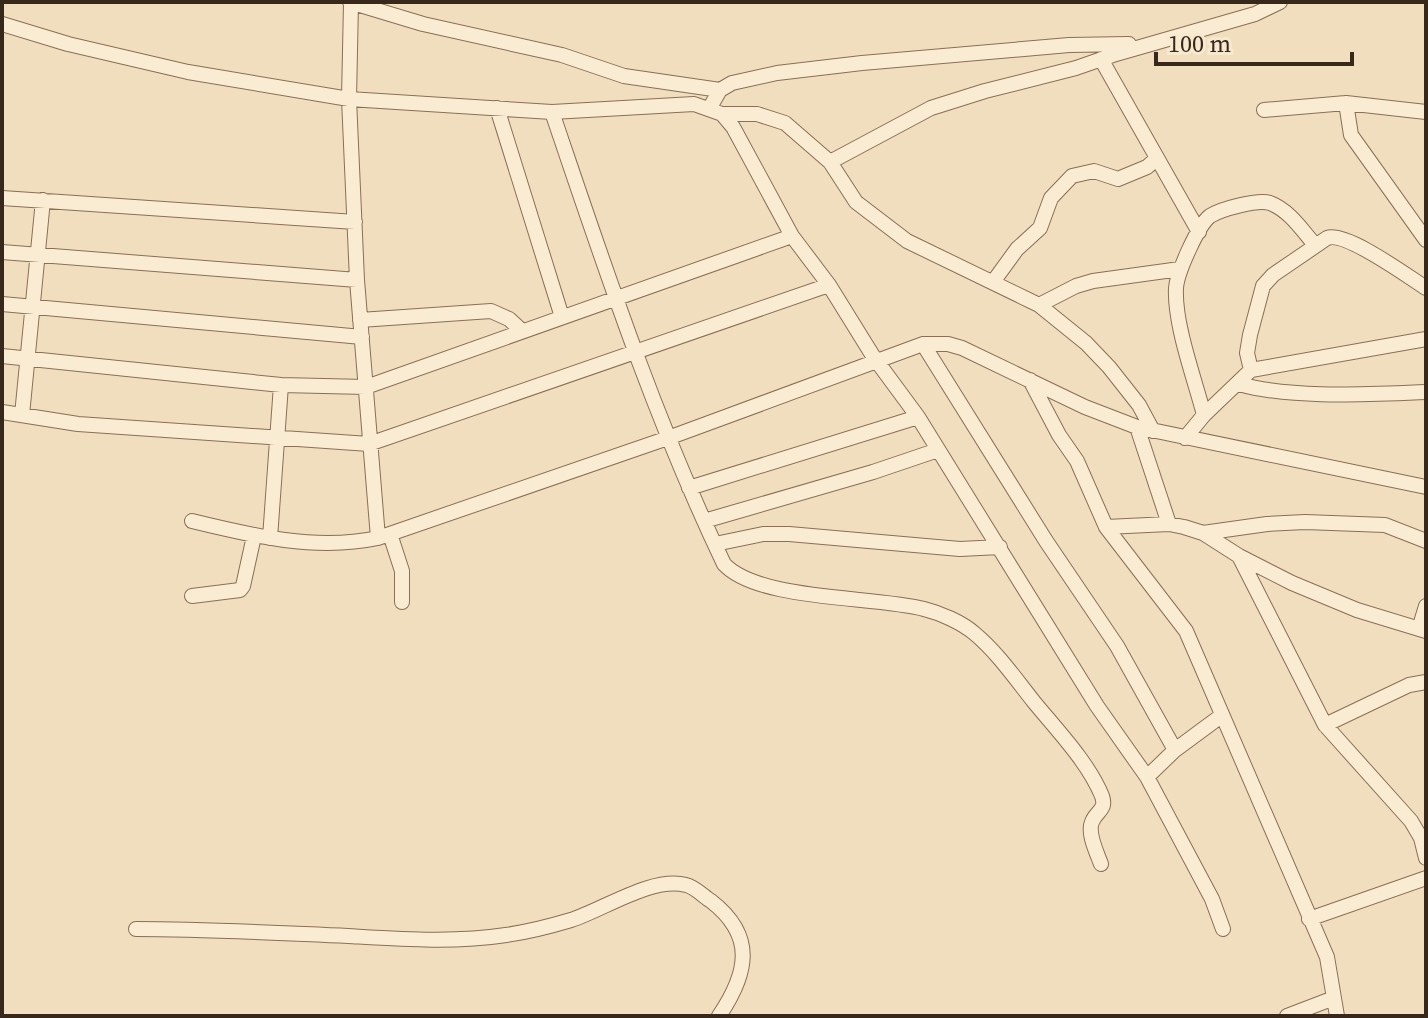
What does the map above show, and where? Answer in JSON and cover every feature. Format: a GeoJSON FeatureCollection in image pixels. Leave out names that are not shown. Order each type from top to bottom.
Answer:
{"type":"FeatureCollection","features":[{"type":"Feature","properties":{"kind":"street"},"geometry":{"type":"LineString","coordinates":[[402,602],[402,571],[384,536],[369,444],[357,280],[349,99],[351,2],[423,24],[562,55],[624,76],[720,90],[732,83],[777,73],[862,63],[1069,45],[1150,44]]}},
{"type":"Feature","properties":{"kind":"street"},"geometry":{"type":"LineString","coordinates":[[830,162],[931,108],[1255,14],[1280,2]]}},
{"type":"Feature","properties":{"kind":"street"},"geometry":{"type":"LineString","coordinates":[[2,24],[68,44],[188,72],[349,99],[552,112],[694,104],[716,111],[775,118],[830,162],[856,202],[907,241],[1039,305],[1086,343],[1139,405],[1153,431]]}},
{"type":"Feature","properties":{"kind":"street"},"geometry":{"type":"LineString","coordinates":[[1101,59],[1199,232]]}},
{"type":"Feature","properties":{"kind":"street"},"geometry":{"type":"LineString","coordinates":[[716,111],[720,90]]}},
{"type":"Feature","properties":{"kind":"street"},"geometry":{"type":"LineString","coordinates":[[1264,110],[1346,103],[1426,112]]}},
{"type":"Feature","properties":{"kind":"street"},"geometry":{"type":"LineString","coordinates":[[1346,103],[1351,135],[1426,240]]}},
{"type":"Feature","properties":{"kind":"street"},"geometry":{"type":"LineString","coordinates":[[497,108],[562,317]]}},
{"type":"Feature","properties":{"kind":"street"},"geometry":{"type":"LineString","coordinates":[[716,111],[733,127],[792,236],[918,417],[1097,706],[1147,777],[1212,899],[1223,929]]}},
{"type":"Feature","properties":{"kind":"street"},"geometry":{"type":"LineString","coordinates":[[552,112],[635,353],[689,488],[724,564],[742,578],[825,597],[924,609],[972,631],[994,652],[1095,783],[1104,804],[1103,811],[1092,821],[1091,828],[1101,864]]}},
{"type":"Feature","properties":{"kind":"street"},"geometry":{"type":"LineString","coordinates":[[993,282],[1017,249],[1040,228],[1051,198],[1072,176],[1094,171],[1118,179],[1147,167],[1156,159]]}},
{"type":"Feature","properties":{"kind":"street"},"geometry":{"type":"LineString","coordinates":[[2,198],[355,222]]}},
{"type":"Feature","properties":{"kind":"street"},"geometry":{"type":"LineString","coordinates":[[22,415],[43,200]]}},
{"type":"Feature","properties":{"kind":"street"},"geometry":{"type":"LineString","coordinates":[[1204,415],[1179,318],[1176,289],[1180,269],[1199,232],[1210,216],[1255,202],[1267,202],[1284,210],[1315,245]]}},
{"type":"Feature","properties":{"kind":"street"},"geometry":{"type":"LineString","coordinates":[[2,356],[281,385],[366,387],[792,236]]}},
{"type":"Feature","properties":{"kind":"street"},"geometry":{"type":"LineString","coordinates":[[1251,370],[1247,353],[1263,286],[1273,275],[1327,238],[1338,237],[1426,288]]}},
{"type":"Feature","properties":{"kind":"street"},"geometry":{"type":"LineString","coordinates":[[2,252],[357,280]]}},
{"type":"Feature","properties":{"kind":"street"},"geometry":{"type":"LineString","coordinates":[[1039,305],[1093,281],[1180,269]]}},
{"type":"Feature","properties":{"kind":"street"},"geometry":{"type":"LineString","coordinates":[[2,412],[78,424],[369,444],[829,285]]}},
{"type":"Feature","properties":{"kind":"street"},"geometry":{"type":"LineString","coordinates":[[2,304],[362,337]]}},
{"type":"Feature","properties":{"kind":"street"},"geometry":{"type":"LineString","coordinates":[[360,320],[491,311],[509,319],[522,331]]}},
{"type":"Feature","properties":{"kind":"street"},"geometry":{"type":"LineString","coordinates":[[1185,438],[1251,370],[1426,339]]}},
{"type":"Feature","properties":{"kind":"street"},"geometry":{"type":"LineString","coordinates":[[923,344],[1046,541],[1117,646],[1175,750]]}},
{"type":"Feature","properties":{"kind":"street"},"geometry":{"type":"LineString","coordinates":[[192,521],[254,536],[324,544],[354,543],[384,536],[668,438],[923,344],[948,344],[962,348],[1085,407],[1137,427],[1426,487]]}},
{"type":"Feature","properties":{"kind":"street"},"geometry":{"type":"LineString","coordinates":[[1030,380],[1059,435],[1077,461],[1106,527],[1186,631],[1327,957],[1337,1016]]}},
{"type":"Feature","properties":{"kind":"street"},"geometry":{"type":"LineString","coordinates":[[1239,384],[1256,389],[1338,393],[1426,392]]}},
{"type":"Feature","properties":{"kind":"street"},"geometry":{"type":"LineString","coordinates":[[270,538],[281,385]]}},
{"type":"Feature","properties":{"kind":"street"},"geometry":{"type":"LineString","coordinates":[[689,488],[918,417]]}},
{"type":"Feature","properties":{"kind":"street"},"geometry":{"type":"LineString","coordinates":[[1137,427],[1169,524]]}},
{"type":"Feature","properties":{"kind":"street"},"geometry":{"type":"LineString","coordinates":[[704,521],[938,450]]}},
{"type":"Feature","properties":{"kind":"street"},"geometry":{"type":"LineString","coordinates":[[1106,527],[1169,524],[1203,533],[1239,556],[1292,583],[1422,630],[1426,606]]}},
{"type":"Feature","properties":{"kind":"street"},"geometry":{"type":"LineString","coordinates":[[1203,533],[1267,524],[1385,525],[1426,541]]}},
{"type":"Feature","properties":{"kind":"street"},"geometry":{"type":"LineString","coordinates":[[715,544],[763,534],[789,534],[960,549],[1000,547]]}},
{"type":"Feature","properties":{"kind":"street"},"geometry":{"type":"LineString","coordinates":[[192,596],[240,590],[254,536]]}},
{"type":"Feature","properties":{"kind":"street"},"geometry":{"type":"LineString","coordinates":[[1239,556],[1325,725],[1424,837],[1426,858]]}},
{"type":"Feature","properties":{"kind":"street"},"geometry":{"type":"LineString","coordinates":[[1325,725],[1409,685],[1426,682]]}},
{"type":"Feature","properties":{"kind":"street"},"geometry":{"type":"LineString","coordinates":[[1147,777],[1175,750],[1221,716]]}},
{"type":"Feature","properties":{"kind":"street"},"geometry":{"type":"LineString","coordinates":[[1309,919],[1426,878]]}},
{"type":"Feature","properties":{"kind":"street"},"geometry":{"type":"LineString","coordinates":[[136,929],[230,929],[410,939],[478,938],[509,935],[571,920],[653,887],[684,884],[728,914],[739,930],[743,968],[741,978],[719,1016]]}},
{"type":"Feature","properties":{"kind":"street"},"geometry":{"type":"LineString","coordinates":[[1287,1016],[1334,998]]}}]}
